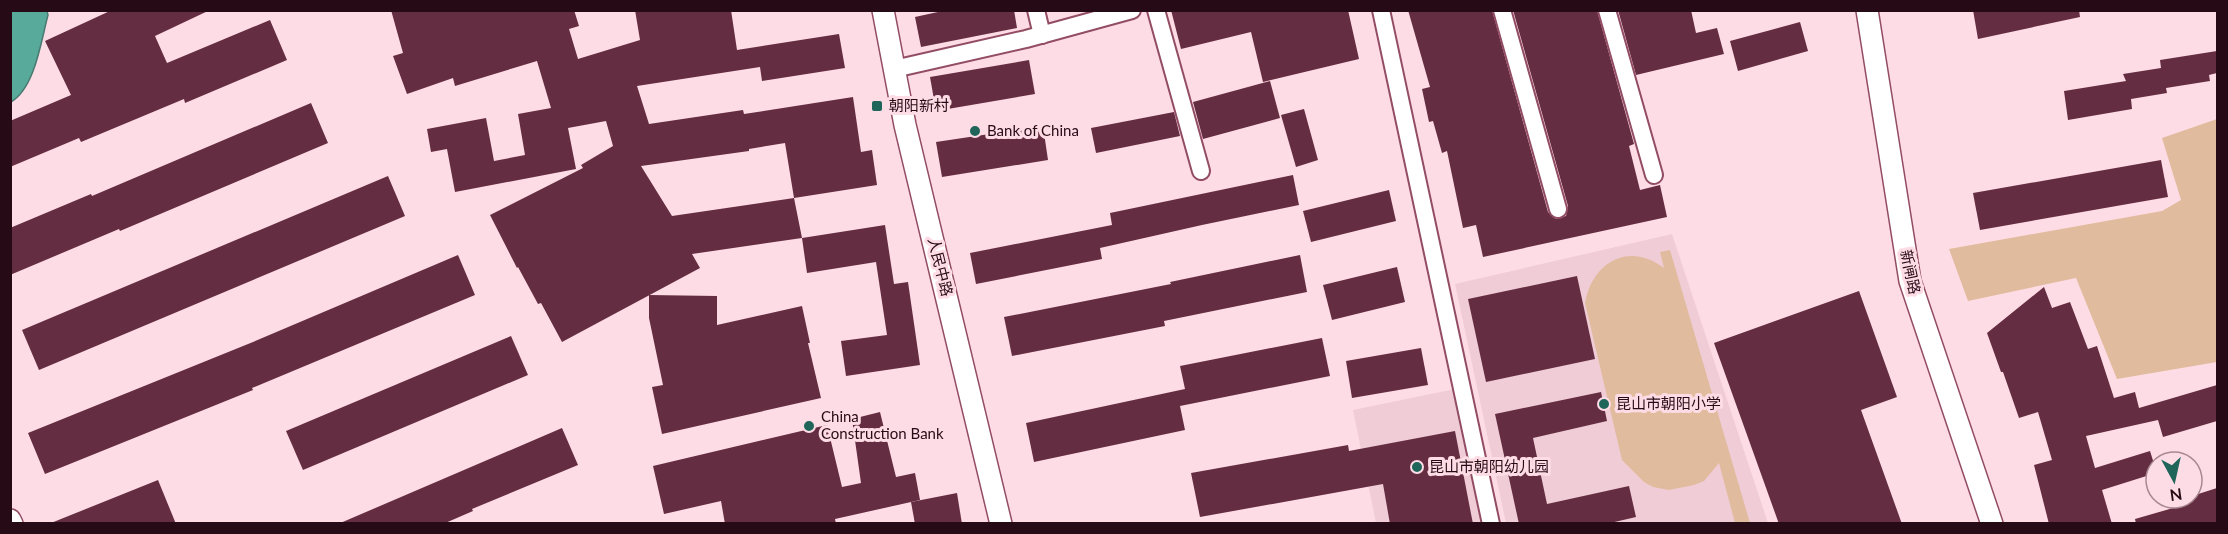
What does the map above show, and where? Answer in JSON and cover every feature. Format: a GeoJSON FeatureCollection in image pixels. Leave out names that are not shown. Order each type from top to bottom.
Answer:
{"type":"FeatureCollection","features":[{"type":"Feature","properties":{"kind":"street","name":"人民中路"},"geometry":{"type":"LineString","coordinates":[[883,10],[905,125],[1001,524]]}},
{"type":"Feature","properties":{"kind":"street"},"geometry":{"type":"LineString","coordinates":[[1036,10],[1042,35]]}},
{"type":"Feature","properties":{"kind":"street"},"geometry":{"type":"LineString","coordinates":[[894,69],[1042,35],[1132,10]]}},
{"type":"Feature","properties":{"kind":"street"},"geometry":{"type":"LineString","coordinates":[[1156,10],[1201,171]]}},
{"type":"Feature","properties":{"kind":"street"},"geometry":{"type":"LineString","coordinates":[[1381,10],[1491,524]]}},
{"type":"Feature","properties":{"kind":"street"},"geometry":{"type":"LineString","coordinates":[[1502,10],[1558,209]]}},
{"type":"Feature","properties":{"kind":"street"},"geometry":{"type":"LineString","coordinates":[[1607,10],[1654,175]]}},
{"type":"Feature","properties":{"kind":"street","name":"新闸路"},"geometry":{"type":"LineString","coordinates":[[1867,10],[1910,281],[1992,524]]}},
{"type":"Feature","properties":{"kind":"shaded area"},"geometry":{"type":"Polygon","coordinates":[[[11,10],[47,11],[48,15],[40,50],[31,75],[26,86],[11,102],[11,10]]]}},
{"type":"Feature","properties":{"kind":"shaded area"},"geometry":{"type":"Polygon","coordinates":[[[2217,119],[2217,362],[2117,379],[2076,278],[1968,301],[1949,249],[2162,211],[2181,200],[2162,138],[2217,119]]]}},
{"type":"Feature","properties":{"kind":"shaded area","name":"昆山市朝阳小学"},"geometry":{"type":"Polygon","coordinates":[[[1672,234],[1768,523],[1506,523],[1455,284],[1672,234]]]}},
{"type":"Feature","properties":{"kind":"shaded area"},"geometry":{"type":"Polygon","coordinates":[[[1670,250],[1750,523],[1735,523],[1719,463],[1704,481],[1669,490],[1653,487],[1644,482],[1622,460],[1585,303],[1595,276],[1614,260],[1625,256],[1638,256],[1651,260],[1664,268],[1660,252],[1670,250]]]}},
{"type":"Feature","properties":{"kind":"shaded area","name":"昆山市朝阳幼儿园"},"geometry":{"type":"Polygon","coordinates":[[[1455,389],[1482,523],[1376,523],[1353,410],[1455,389]]]}},
{"type":"Feature","properties":{"kind":"building"},"geometry":{"type":"Polygon","coordinates":[[[112,10],[210,10],[155,36],[167,63],[270,20],[287,60],[185,103],[184,99],[81,142],[79,138],[10,167],[10,121],[71,95],[45,41],[112,10]]]}},
{"type":"Feature","properties":{"kind":"building"},"geometry":{"type":"Polygon","coordinates":[[[391,10],[574,10],[579,26],[569,29],[578,59],[640,40],[635,10],[731,10],[737,50],[839,34],[845,68],[762,81],[760,67],[637,86],[649,124],[743,110],[744,114],[853,97],[861,152],[872,150],[877,185],[794,198],[802,238],[692,254],[700,268],[562,342],[541,303],[538,304],[517,268],[490,215],[583,168],[581,165],[613,146],[606,121],[568,128],[576,169],[455,192],[447,149],[431,152],[427,129],[486,118],[494,161],[525,155],[518,114],[551,108],[537,61],[455,86],[453,78],[407,94],[393,56],[403,53],[391,10]],[[785,143],[749,149],[749,151],[641,166],[672,216],[794,198],[785,143]]]}},
{"type":"Feature","properties":{"kind":"building"},"geometry":{"type":"Polygon","coordinates":[[[947,10],[1014,10],[1017,28],[921,47],[915,17],[947,10]]]}},
{"type":"Feature","properties":{"kind":"building"},"geometry":{"type":"Polygon","coordinates":[[[1171,10],[1348,10],[1359,59],[1263,82],[1251,32],[1181,49],[1171,10]]]}},
{"type":"Feature","properties":{"kind":"building"},"geometry":{"type":"Polygon","coordinates":[[[1408,10],[1492,10],[1548,212],[1556,219],[1566,216],[1568,206],[1513,10],[1597,10],[1634,144],[1629,146],[1640,190],[1660,185],[1667,217],[1483,257],[1476,225],[1463,228],[1447,151],[1442,153],[1433,121],[1429,122],[1422,89],[1430,87],[1408,10]]]}},
{"type":"Feature","properties":{"kind":"building"},"geometry":{"type":"Polygon","coordinates":[[[1618,10],[1691,10],[1696,33],[1717,28],[1724,54],[1636,75],[1618,10]]]}},
{"type":"Feature","properties":{"kind":"building"},"geometry":{"type":"Polygon","coordinates":[[[1973,10],[2079,10],[2080,17],[1978,39],[1973,10]]]}},
{"type":"Feature","properties":{"kind":"building"},"geometry":{"type":"Polygon","coordinates":[[[1800,22],[1808,51],[1738,71],[1730,41],[1800,22]]]}},
{"type":"Feature","properties":{"kind":"building"},"geometry":{"type":"Polygon","coordinates":[[[2217,51],[2217,73],[2209,75],[2210,81],[2166,88],[2167,93],[2131,99],[2132,109],[2068,120],[2064,91],[2126,81],[2123,74],[2161,68],[2160,60],[2217,51]]]}},
{"type":"Feature","properties":{"kind":"building"},"geometry":{"type":"Polygon","coordinates":[[[1029,60],[1035,94],[936,111],[930,77],[1029,60]]]}},
{"type":"Feature","properties":{"kind":"building"},"geometry":{"type":"Polygon","coordinates":[[[1270,81],[1280,118],[1203,139],[1193,102],[1270,81]]]}},
{"type":"Feature","properties":{"kind":"building"},"geometry":{"type":"Polygon","coordinates":[[[311,103],[328,143],[10,275],[10,228],[91,194],[92,196],[311,103]]]}},
{"type":"Feature","properties":{"kind":"building"},"geometry":{"type":"Polygon","coordinates":[[[1304,109],[1318,160],[1296,167],[1281,115],[1304,109]]]}},
{"type":"Feature","properties":{"kind":"building"},"geometry":{"type":"Polygon","coordinates":[[[1174,112],[1180,136],[1096,153],[1091,128],[1174,112]]]}},
{"type":"Feature","properties":{"kind":"building"},"geometry":{"type":"Polygon","coordinates":[[[1043,126],[1048,160],[942,177],[936,142],[1043,126]]]}},
{"type":"Feature","properties":{"kind":"building"},"geometry":{"type":"Polygon","coordinates":[[[2161,160],[2168,197],[1980,230],[1973,193],[2161,160]]]}},
{"type":"Feature","properties":{"kind":"building"},"geometry":{"type":"Polygon","coordinates":[[[1293,175],[1299,205],[1100,248],[1102,259],[976,284],[970,253],[1112,225],[1110,213],[1293,175]]]}},
{"type":"Feature","properties":{"kind":"building"},"geometry":{"type":"Polygon","coordinates":[[[388,176],[405,216],[39,370],[22,330],[388,176]]]}},
{"type":"Feature","properties":{"kind":"building"},"geometry":{"type":"Polygon","coordinates":[[[1389,190],[1396,221],[1311,242],[1303,211],[1389,190]]]}},
{"type":"Feature","properties":{"kind":"building"},"geometry":{"type":"Polygon","coordinates":[[[885,225],[894,284],[908,282],[920,365],[846,376],[841,341],[887,335],[876,262],[807,273],[802,238],[885,225]]]}},
{"type":"Feature","properties":{"kind":"building"},"geometry":{"type":"Polygon","coordinates":[[[458,255],[475,295],[252,388],[253,390],[45,474],[28,433],[253,342],[458,255]]]}},
{"type":"Feature","properties":{"kind":"building"},"geometry":{"type":"Polygon","coordinates":[[[1300,255],[1307,292],[1164,321],[1165,326],[1012,356],[1004,317],[1171,284],[1170,282],[1300,255]]]}},
{"type":"Feature","properties":{"kind":"building"},"geometry":{"type":"Polygon","coordinates":[[[1397,267],[1405,302],[1332,320],[1323,285],[1397,267]]]}},
{"type":"Feature","properties":{"kind":"building"},"geometry":{"type":"Polygon","coordinates":[[[1577,276],[1595,359],[1486,382],[1468,299],[1577,276]]]}},
{"type":"Feature","properties":{"kind":"building"},"geometry":{"type":"Polygon","coordinates":[[[2044,287],[2052,308],[2070,302],[2088,349],[2097,346],[2114,398],[2135,392],[2139,408],[2217,385],[2217,421],[2163,437],[2158,420],[2086,436],[2095,468],[2144,453],[2144,477],[2102,490],[2112,524],[2049,524],[2034,465],[2052,460],[2038,412],[2019,418],[1987,333],[2044,287]]]}},
{"type":"Feature","properties":{"kind":"building"},"geometry":{"type":"Polygon","coordinates":[[[1859,291],[1897,397],[1861,410],[1902,524],[1779,524],[1714,343],[1859,291]]]}},
{"type":"Feature","properties":{"kind":"building"},"geometry":{"type":"Polygon","coordinates":[[[649,295],[717,296],[717,325],[802,306],[821,398],[662,434],[652,387],[663,385],[649,318],[649,295]]]}},
{"type":"Feature","properties":{"kind":"building"},"geometry":{"type":"Polygon","coordinates":[[[511,336],[528,375],[303,470],[286,431],[511,336]]]}},
{"type":"Feature","properties":{"kind":"building"},"geometry":{"type":"Polygon","coordinates":[[[1322,338],[1330,376],[1180,406],[1185,430],[1034,462],[1026,423],[1185,389],[1180,366],[1322,338]]]}},
{"type":"Feature","properties":{"kind":"building"},"geometry":{"type":"Polygon","coordinates":[[[1421,348],[1428,385],[1352,398],[1346,361],[1421,348]]]}},
{"type":"Feature","properties":{"kind":"building"},"geometry":{"type":"Polygon","coordinates":[[[1601,392],[1607,421],[1533,438],[1547,504],[1629,486],[1636,517],[1606,524],[1519,524],[1495,414],[1601,392]]]}},
{"type":"Feature","properties":{"kind":"building"},"geometry":{"type":"Polygon","coordinates":[[[880,412],[896,477],[915,473],[920,500],[835,519],[836,524],[725,524],[721,501],[664,514],[653,466],[827,425],[842,487],[861,483],[852,419],[880,412]]]}},
{"type":"Feature","properties":{"kind":"building"},"geometry":{"type":"Polygon","coordinates":[[[562,428],[578,465],[472,509],[473,511],[443,524],[338,524],[562,428]]]}},
{"type":"Feature","properties":{"kind":"building"},"geometry":{"type":"Polygon","coordinates":[[[1455,431],[1473,524],[1390,524],[1383,484],[1200,517],[1191,473],[1348,445],[1349,451],[1455,431]]]}},
{"type":"Feature","properties":{"kind":"building"},"geometry":{"type":"Polygon","coordinates":[[[158,480],[176,524],[51,523],[158,480]]]}},
{"type":"Feature","properties":{"kind":"building"},"geometry":{"type":"Polygon","coordinates":[[[2217,488],[2217,524],[2136,524],[2135,519],[2166,510],[2204,510],[2204,492],[2217,488]]]}},
{"type":"Feature","properties":{"kind":"building"},"geometry":{"type":"Polygon","coordinates":[[[957,493],[962,524],[915,524],[911,502],[957,493]]]}},
{"type":"Feature","properties":{"kind":"place","name":"朝阳新村"},"geometry":{"type":"Point","coordinates":[877,106]}},
{"type":"Feature","properties":{"kind":"place","name":"Bank of China"},"geometry":{"type":"Point","coordinates":[975,131]}},
{"type":"Feature","properties":{"kind":"place","name":"昆山市朝阳小学"},"geometry":{"type":"Point","coordinates":[1604,404]}},
{"type":"Feature","properties":{"kind":"place","name":"China Construction Bank"},"geometry":{"type":"Point","coordinates":[809,426]}},
{"type":"Feature","properties":{"kind":"place","name":"昆山市朝阳幼儿园"},"geometry":{"type":"Point","coordinates":[1417,467]}}]}
